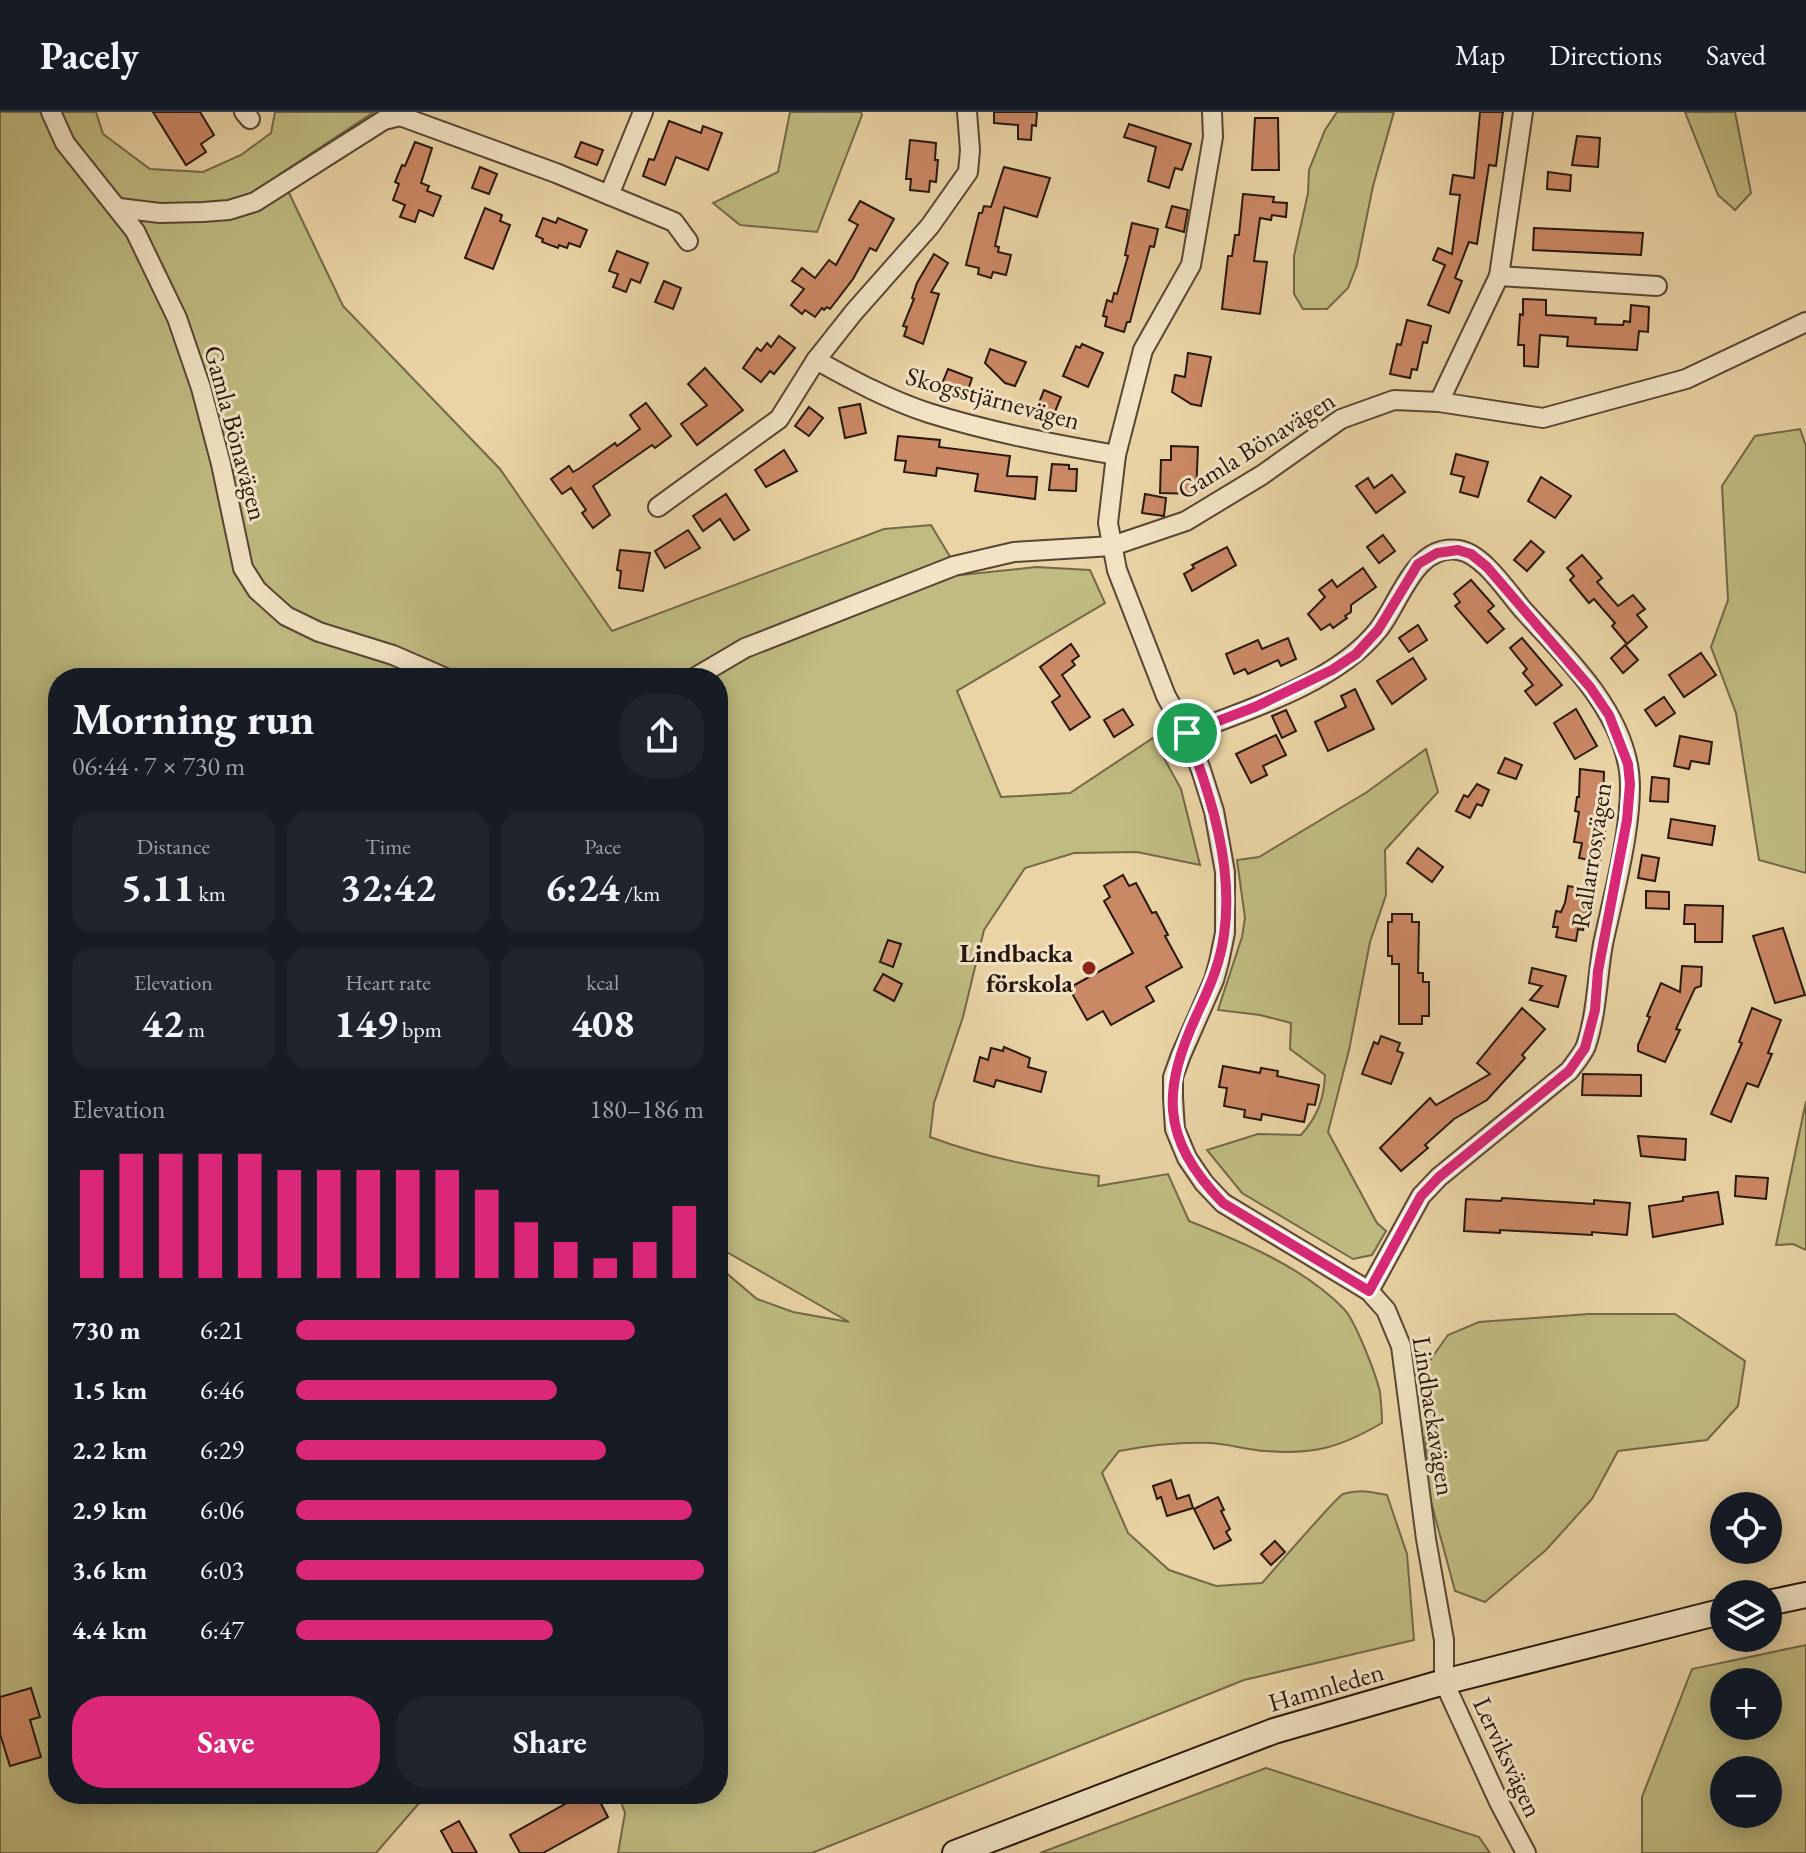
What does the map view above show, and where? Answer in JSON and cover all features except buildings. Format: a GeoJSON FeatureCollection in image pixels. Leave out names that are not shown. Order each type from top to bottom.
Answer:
{"type":"FeatureCollection","features":[{"type":"Feature","properties":{"kind":"main road"},"geometry":{"type":"LineString","coordinates":[[1782,1600],[1806,1595]]}},
{"type":"Feature","properties":{"kind":"main road","name":"Hamnleden"},"geometry":{"type":"LineString","coordinates":[[955,1853],[1274,1731],[1444,1682],[1710,1615]]}},
{"type":"Feature","properties":{"kind":"street","name":"Gamla Bönavägen"},"geometry":{"type":"LineString","coordinates":[[51,112],[65,143],[135,231],[177,318],[217,448],[243,568],[257,590],[286,616],[319,632],[393,655],[423,668]]}},
{"type":"Feature","properties":{"kind":"street"},"geometry":{"type":"LineString","coordinates":[[609,195],[643,112]]}},
{"type":"Feature","properties":{"kind":"street"},"geometry":{"type":"LineString","coordinates":[[658,507],[779,419],[816,360],[930,226],[968,172],[967,112]]}},
{"type":"Feature","properties":{"kind":"street","name":"Lindbackavägen"},"geometry":{"type":"LineString","coordinates":[[1212,112],[1213,137],[1191,265],[1143,350],[1116,455],[1108,523],[1117,570],[1166,696],[1187,733],[1214,811],[1225,872],[1225,933],[1214,980],[1173,1077],[1175,1129],[1195,1170],[1223,1203],[1369,1291],[1386,1310],[1401,1346],[1426,1539],[1444,1640],[1444,1682]]}},
{"type":"Feature","properties":{"kind":"street"},"geometry":{"type":"LineString","coordinates":[[1439,402],[1499,276],[1523,112]]}},
{"type":"Feature","properties":{"kind":"street"},"geometry":{"type":"LineString","coordinates":[[119,208],[160,213],[203,212],[229,210],[255,202],[384,120],[400,116],[441,129],[674,222],[688,241]]}},
{"type":"Feature","properties":{"kind":"street"},"geometry":{"type":"LineString","coordinates":[[1499,276],[1657,286]]}},
{"type":"Feature","properties":{"kind":"street","name":"Gamla Bönavägen"},"geometry":{"type":"LineString","coordinates":[[711,668],[745,648],[954,566],[1014,552],[1112,546],[1186,521],[1262,475],[1341,419],[1394,400],[1439,402],[1543,418],[1686,379],[1806,322]]}},
{"type":"Feature","properties":{"kind":"street","name":"Skogsstjärnevägen"},"geometry":{"type":"LineString","coordinates":[[816,360],[866,387],[928,412],[1042,443],[1116,455]]}},
{"type":"Feature","properties":{"kind":"street","name":"Rallarrosvägen"},"geometry":{"type":"LineString","coordinates":[[1187,733],[1255,707],[1332,670],[1356,654],[1378,630],[1418,564],[1437,553],[1458,550],[1471,554],[1487,567],[1567,657],[1609,715],[1623,746],[1630,784],[1627,820],[1598,971],[1595,1010],[1585,1048],[1569,1071],[1439,1177],[1421,1196],[1369,1291]]}},
{"type":"Feature","properties":{"kind":"street","name":"Lerviksvägen"},"geometry":{"type":"LineString","coordinates":[[1444,1682],[1526,1853]]}},
{"type":"Feature","properties":{"kind":"shaded area"},"geometry":{"type":"Polygon","coordinates":[[[0,112],[96,112],[103,134],[150,169],[203,172],[241,155],[271,133],[275,112],[374,112],[280,174],[343,306],[500,469],[612,631],[884,529],[931,525],[961,575],[1036,567],[1090,570],[1105,603],[957,691],[1001,797],[1070,793],[1153,738],[1181,789],[1200,865],[1137,852],[1074,853],[1025,868],[984,930],[963,1017],[934,1103],[930,1137],[1013,1161],[1099,1176],[1098,1186],[1168,1174],[1189,1221],[1291,1268],[1343,1308],[1359,1335],[1374,1373],[1380,1392],[1382,1423],[1327,1448],[1299,1452],[1199,1443],[1119,1451],[1102,1473],[1128,1533],[1169,1570],[1216,1586],[1262,1583],[1343,1494],[1360,1491],[1387,1495],[1407,1554],[1414,1640],[1244,1680],[812,1853],[618,1853],[625,1813],[622,1804],[728,1804],[728,1274],[757,1299],[793,1312],[849,1322],[728,1253],[728,668],[48,668],[48,1804],[418,1804],[376,1853],[0,1853],[0,112]]]}},
{"type":"Feature","properties":{"kind":"shaded area"},"geometry":{"type":"Polygon","coordinates":[[[790,112],[861,112],[862,115],[817,232],[740,225],[713,203],[778,172],[790,112]]]}},
{"type":"Feature","properties":{"kind":"shaded area"},"geometry":{"type":"Polygon","coordinates":[[[1337,112],[1394,112],[1373,186],[1357,265],[1348,288],[1327,309],[1303,309],[1294,294],[1294,256],[1308,193],[1309,170],[1325,130],[1337,112]]]}},
{"type":"Feature","properties":{"kind":"shaded area"},"geometry":{"type":"Polygon","coordinates":[[[1685,112],[1735,112],[1751,193],[1735,210],[1718,195],[1685,112]]]}},
{"type":"Feature","properties":{"kind":"shaded area"},"geometry":{"type":"Polygon","coordinates":[[[1800,429],[1806,446],[1806,873],[1759,860],[1736,713],[1711,647],[1728,600],[1722,486],[1755,436],[1800,429]]]}},
{"type":"Feature","properties":{"kind":"shaded area"},"geometry":{"type":"Polygon","coordinates":[[[1426,749],[1438,792],[1385,850],[1386,895],[1370,942],[1349,1050],[1328,1132],[1377,1223],[1386,1231],[1372,1255],[1353,1259],[1242,1193],[1207,1150],[1258,1134],[1301,1135],[1319,1108],[1325,1075],[1290,1049],[1291,1023],[1260,1015],[1218,1010],[1242,937],[1245,918],[1237,860],[1259,857],[1367,792],[1426,749]]]}},
{"type":"Feature","properties":{"kind":"shaded area"},"geometry":{"type":"Polygon","coordinates":[[[1806,1101],[1806,1250],[1793,1244],[1776,1245],[1806,1101]]]}},
{"type":"Feature","properties":{"kind":"shaded area"},"geometry":{"type":"Polygon","coordinates":[[[1589,1314],[1675,1314],[1745,1361],[1738,1406],[1707,1440],[1618,1451],[1592,1499],[1546,1550],[1485,1602],[1455,1591],[1429,1494],[1421,1373],[1448,1335],[1479,1322],[1589,1314]]]}},
{"type":"Feature","properties":{"kind":"shaded area"},"geometry":{"type":"Polygon","coordinates":[[[1806,1645],[1806,1853],[1642,1853],[1642,1797],[1692,1669],[1806,1645]]]}},
{"type":"Feature","properties":{"kind":"shaded area"},"geometry":{"type":"Polygon","coordinates":[[[1266,1768],[1479,1837],[1490,1853],[1040,1853],[1266,1768]]]}},
{"type":"Feature","properties":{"kind":"place","name":"Lindbacka förskola"},"geometry":{"type":"Point","coordinates":[1089,968]}},
{"type":"Feature","properties":{"kind":"route"},"geometry":{"type":"LineString","coordinates":[[1458,550],[1471,554],[1487,567],[1567,657],[1609,715],[1623,746],[1630,784],[1627,820],[1598,971],[1595,1010],[1585,1048],[1569,1071],[1439,1177],[1421,1196],[1369,1291],[1223,1203],[1187,1158],[1175,1129],[1173,1077],[1214,980],[1225,933],[1226,908],[1225,872],[1214,811],[1187,733],[1255,707],[1332,670],[1356,654],[1378,630],[1418,564],[1437,553],[1458,550]]}}]}
